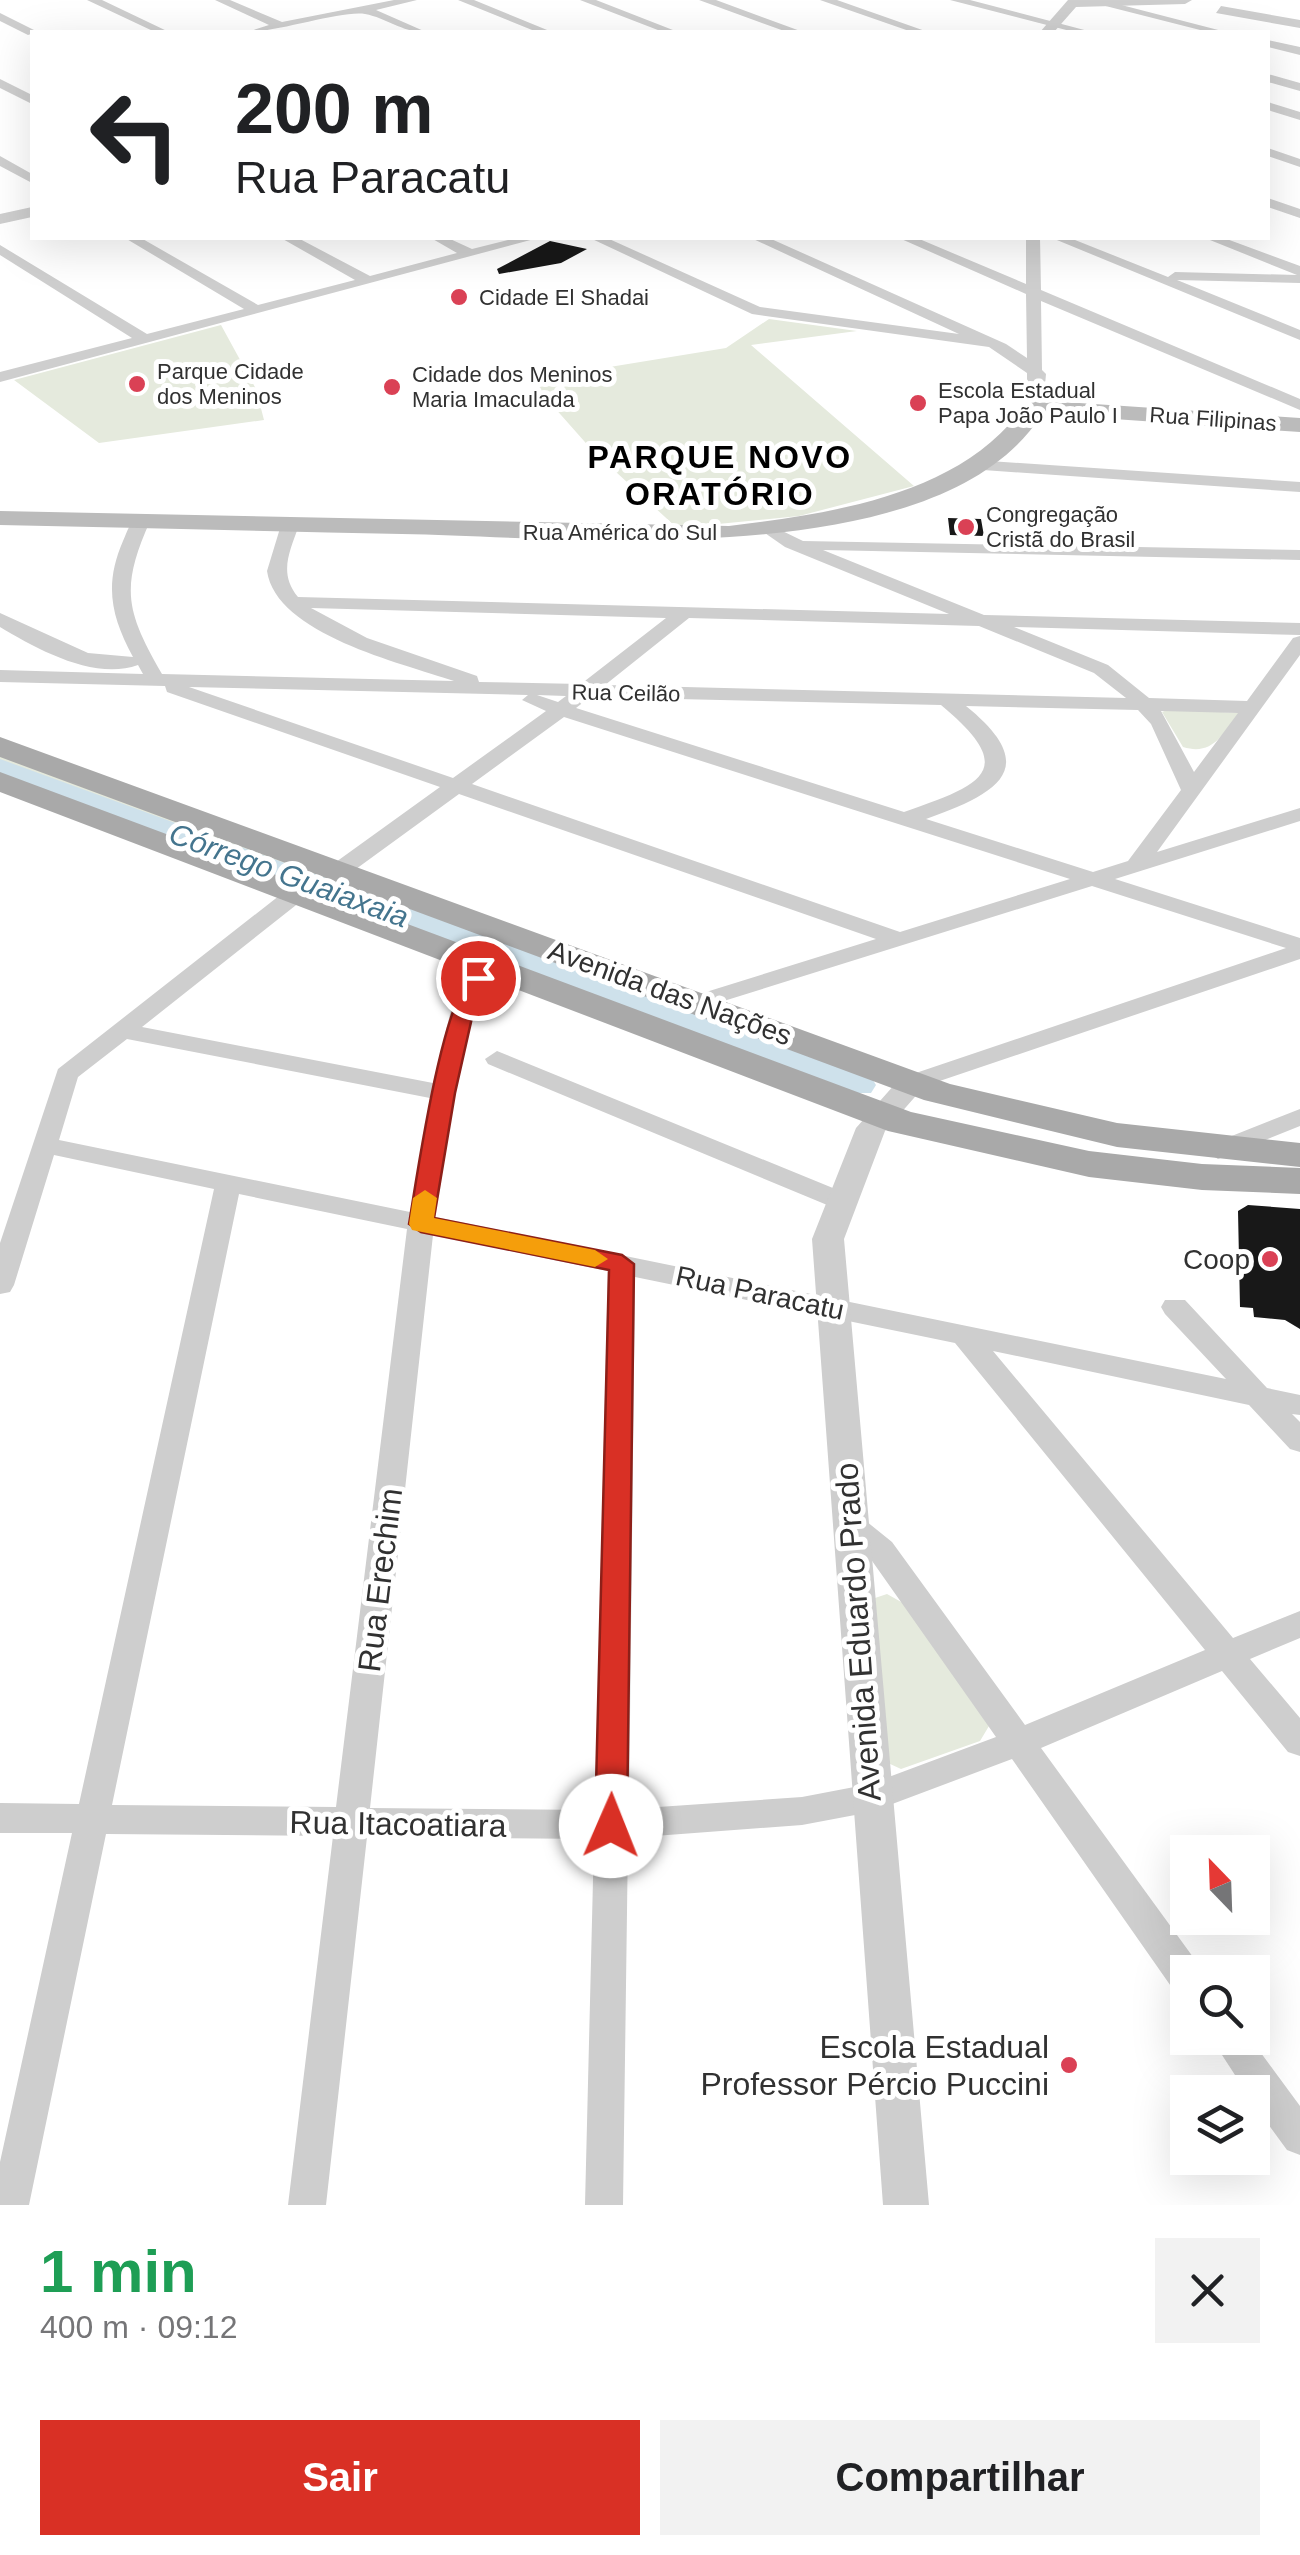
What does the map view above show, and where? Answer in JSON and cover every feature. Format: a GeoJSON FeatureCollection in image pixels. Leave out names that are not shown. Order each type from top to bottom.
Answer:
{"type":"FeatureCollection","features":[{"type":"Feature","properties":{"kind":"main road","name":"Rua Filipinas"},"geometry":{"type":"LineString","coordinates":[[1033,411],[1300,425]]}},
{"type":"Feature","properties":{"kind":"main road","name":"Rua América do Sul"},"geometry":{"type":"LineString","coordinates":[[0,518],[682,535],[768,529],[896,500],[975,465],[1033,411]]}},
{"type":"Feature","properties":{"kind":"main road","name":"Avenida das Nações"},"geometry":{"type":"LineString","coordinates":[[0,746],[913,1082],[1029,1136],[1168,1173],[1300,1181]]}},
{"type":"Feature","properties":{"kind":"main road","name":"Avenida das Nações"},"geometry":{"type":"LineString","coordinates":[[7,791],[297,893],[881,1114],[969,1140],[1029,1136],[1114,1138],[1218,1151],[1300,1154]]}},
{"type":"Feature","properties":{"kind":"street"},"geometry":{"type":"LineString","coordinates":[[94,0],[159,30]]}},
{"type":"Feature","properties":{"kind":"street"},"geometry":{"type":"LineString","coordinates":[[221,0],[290,30]]}},
{"type":"Feature","properties":{"kind":"street"},"geometry":{"type":"LineString","coordinates":[[342,0],[415,30]]}},
{"type":"Feature","properties":{"kind":"street"},"geometry":{"type":"LineString","coordinates":[[262,30],[411,0]]}},
{"type":"Feature","properties":{"kind":"street"},"geometry":{"type":"LineString","coordinates":[[464,0],[541,30]]}},
{"type":"Feature","properties":{"kind":"street"},"geometry":{"type":"LineString","coordinates":[[586,0],[667,30]]}},
{"type":"Feature","properties":{"kind":"street"},"geometry":{"type":"LineString","coordinates":[[706,0],[791,30]]}},
{"type":"Feature","properties":{"kind":"street"},"geometry":{"type":"LineString","coordinates":[[826,0],[916,30]]}},
{"type":"Feature","properties":{"kind":"street"},"geometry":{"type":"LineString","coordinates":[[947,0],[1048,30]]}},
{"type":"Feature","properties":{"kind":"street"},"geometry":{"type":"LineString","coordinates":[[956,0],[1048,30]]}},
{"type":"Feature","properties":{"kind":"street"},"geometry":{"type":"LineString","coordinates":[[1048,30],[1083,1],[1126,6],[1213,30]]}},
{"type":"Feature","properties":{"kind":"street"},"geometry":{"type":"LineString","coordinates":[[1126,6],[1180,1],[1300,22]]}},
{"type":"Feature","properties":{"kind":"street"},"geometry":{"type":"LineString","coordinates":[[1221,10],[1240,8],[1242,1],[1300,22]]}},
{"type":"Feature","properties":{"kind":"street"},"geometry":{"type":"LineString","coordinates":[[0,16],[30,31]]}},
{"type":"Feature","properties":{"kind":"street"},"geometry":{"type":"LineString","coordinates":[[1270,44],[1300,51]]}},
{"type":"Feature","properties":{"kind":"street"},"geometry":{"type":"LineString","coordinates":[[0,83],[30,77]]}},
{"type":"Feature","properties":{"kind":"street"},"geometry":{"type":"LineString","coordinates":[[1270,78],[1300,86]]}},
{"type":"Feature","properties":{"kind":"street"},"geometry":{"type":"LineString","coordinates":[[0,83],[30,99]]}},
{"type":"Feature","properties":{"kind":"street"},"geometry":{"type":"LineString","coordinates":[[1270,107],[1300,118]]}},
{"type":"Feature","properties":{"kind":"street"},"geometry":{"type":"LineString","coordinates":[[1270,122],[1300,118]]}},
{"type":"Feature","properties":{"kind":"street"},"geometry":{"type":"LineString","coordinates":[[1270,153],[1300,163]]}},
{"type":"Feature","properties":{"kind":"street"},"geometry":{"type":"LineString","coordinates":[[0,160],[30,178]]}},
{"type":"Feature","properties":{"kind":"street"},"geometry":{"type":"LineString","coordinates":[[1270,203],[1300,214]]}},
{"type":"Feature","properties":{"kind":"street"},"geometry":{"type":"LineString","coordinates":[[0,219],[30,212]]}},
{"type":"Feature","properties":{"kind":"street"},"geometry":{"type":"LineString","coordinates":[[135,240],[255,309]]}},
{"type":"Feature","properties":{"kind":"street"},"geometry":{"type":"LineString","coordinates":[[292,240],[367,280]]}},
{"type":"Feature","properties":{"kind":"street"},"geometry":{"type":"LineString","coordinates":[[442,240],[469,253]]}},
{"type":"Feature","properties":{"kind":"street"},"geometry":{"type":"LineString","coordinates":[[0,377],[523,240]]}},
{"type":"Feature","properties":{"kind":"street"},"geometry":{"type":"LineString","coordinates":[[601,240],[756,311],[1037,353]]}},
{"type":"Feature","properties":{"kind":"street"},"geometry":{"type":"LineString","coordinates":[[762,240],[997,345],[1038,374]]}},
{"type":"Feature","properties":{"kind":"street"},"geometry":{"type":"LineString","coordinates":[[911,240],[1300,405]]}},
{"type":"Feature","properties":{"kind":"street"},"geometry":{"type":"LineString","coordinates":[[1033,240],[1038,374],[1033,411]]}},
{"type":"Feature","properties":{"kind":"street"},"geometry":{"type":"LineString","coordinates":[[1065,240],[1300,334]]}},
{"type":"Feature","properties":{"kind":"street"},"geometry":{"type":"LineString","coordinates":[[1217,240],[1300,271]]}},
{"type":"Feature","properties":{"kind":"street"},"geometry":{"type":"LineString","coordinates":[[0,249],[144,339]]}},
{"type":"Feature","properties":{"kind":"street"},"geometry":{"type":"LineString","coordinates":[[1150,274],[1249,281],[1300,279]]}},
{"type":"Feature","properties":{"kind":"street"},"geometry":{"type":"LineString","coordinates":[[0,354],[24,370]]}},
{"type":"Feature","properties":{"kind":"street"},"geometry":{"type":"LineString","coordinates":[[975,465],[1300,487]]}},
{"type":"Feature","properties":{"kind":"street"},"geometry":{"type":"LineString","coordinates":[[141,522],[120,566],[117,584],[124,618],[156,680],[899,939]]}},
{"type":"Feature","properties":{"kind":"street"},"geometry":{"type":"LineString","coordinates":[[290,525],[276,565],[278,584],[290,602],[341,633],[492,688],[1300,948]]}},
{"type":"Feature","properties":{"kind":"street"},"geometry":{"type":"LineString","coordinates":[[768,529],[792,543],[1082,659],[1143,703],[1166,732],[1192,790]]}},
{"type":"Feature","properties":{"kind":"street"},"geometry":{"type":"LineString","coordinates":[[792,543],[1300,555]]}},
{"type":"Feature","properties":{"kind":"street"},"geometry":{"type":"LineString","coordinates":[[290,602],[1300,629]]}},
{"type":"Feature","properties":{"kind":"street"},"geometry":{"type":"LineString","coordinates":[[337,872],[563,708],[684,613]]}},
{"type":"Feature","properties":{"kind":"street"},"geometry":{"type":"LineString","coordinates":[[0,618],[71,653],[112,665],[143,656]]}},
{"type":"Feature","properties":{"kind":"street"},"geometry":{"type":"LineString","coordinates":[[1136,865],[1300,642]]}},
{"type":"Feature","properties":{"kind":"street"},"geometry":{"type":"LineString","coordinates":[[68,678],[79,664],[71,653]]}},
{"type":"Feature","properties":{"kind":"street","name":"Rua Ceilão"},"geometry":{"type":"LineString","coordinates":[[0,676],[1252,707]]}},
{"type":"Feature","properties":{"kind":"street"},"geometry":{"type":"LineString","coordinates":[[904,820],[980,788],[999,763],[999,752],[988,732],[946,700]]}},
{"type":"Feature","properties":{"kind":"street"},"geometry":{"type":"LineString","coordinates":[[698,1002],[1300,814]]}},
{"type":"Feature","properties":{"kind":"street"},"geometry":{"type":"LineString","coordinates":[[0,1285],[66,1074],[126,1031],[297,893]]}},
{"type":"Feature","properties":{"kind":"street"},"geometry":{"type":"LineString","coordinates":[[913,1082],[1300,948]]}},
{"type":"Feature","properties":{"kind":"street","name":"Rua Erechim"},"geometry":{"type":"LineString","coordinates":[[307,2205],[421,1224],[443,1093],[468,990],[490,967]]}},
{"type":"Feature","properties":{"kind":"street"},"geometry":{"type":"LineString","coordinates":[[126,1031],[443,1093]]}},
{"type":"Feature","properties":{"kind":"street"},"geometry":{"type":"LineString","coordinates":[[498,1059],[841,1201]]}},
{"type":"Feature","properties":{"kind":"street","name":"Avenida Eduardo Prado"},"geometry":{"type":"LineString","coordinates":[[906,2205],[828,1239],[881,1114],[913,1082]]}},
{"type":"Feature","properties":{"kind":"street"},"geometry":{"type":"LineString","coordinates":[[1218,1151],[1300,1117]]}},
{"type":"Feature","properties":{"kind":"street","name":"Rua Paracatu"},"geometry":{"type":"LineString","coordinates":[[43,1144],[1300,1405]]}},
{"type":"Feature","properties":{"kind":"street"},"geometry":{"type":"LineString","coordinates":[[10,2205],[228,1184]]}},
{"type":"Feature","properties":{"kind":"street"},"geometry":{"type":"LineString","coordinates":[[604,2205],[622,1264]]}},
{"type":"Feature","properties":{"kind":"street"},"geometry":{"type":"LineString","coordinates":[[1175,1306],[1300,1441]]}},
{"type":"Feature","properties":{"kind":"street"},"geometry":{"type":"LineString","coordinates":[[965,1336],[1300,1742]]}},
{"type":"Feature","properties":{"kind":"street"},"geometry":{"type":"LineString","coordinates":[[850,1524],[881,1550],[1170,1955]]}},
{"type":"Feature","properties":{"kind":"street","name":"Rua Itacoatiara"},"geometry":{"type":"LineString","coordinates":[[0,1818],[611,1826],[703,1821],[871,1798],[1018,1742],[1300,1624]]}},
{"type":"Feature","properties":{"kind":"street"},"geometry":{"type":"LineString","coordinates":[[1241,2055],[1300,2137]]}},
{"type":"Feature","properties":{"kind":"shaded area"},"geometry":{"type":"Polygon","coordinates":[[[769,319],[857,331],[751,345],[914,486],[799,516],[677,528],[592,450],[530,380],[726,348],[769,319]]]}},
{"type":"Feature","properties":{"kind":"shaded area","name":"Parque Cidade dos Meninos"},"geometry":{"type":"Polygon","coordinates":[[[221,325],[256,389],[264,420],[99,443],[14,380],[221,325]]]}},
{"type":"Feature","properties":{"kind":"shaded area"},"geometry":{"type":"Polygon","coordinates":[[[1170,709],[1238,715],[1215,742],[1193,749],[1183,747],[1162,712],[1170,709]]]}},
{"type":"Feature","properties":{"kind":"shaded area"},"geometry":{"type":"Polygon","coordinates":[[[0,755],[349,884],[341,890],[0,764],[0,755]]]}},
{"type":"Feature","properties":{"kind":"shaded area"},"geometry":{"type":"Polygon","coordinates":[[[355,886],[863,1075],[860,1079],[794,1059],[347,893],[355,886]]]}},
{"type":"Feature","properties":{"kind":"shaded area"},"geometry":{"type":"Polygon","coordinates":[[[887,1594],[903,1603],[989,1726],[980,1741],[901,1769],[888,1763],[875,1598],[887,1594]]]}},
{"type":"Feature","properties":{"kind":"building"},"geometry":{"type":"Polygon","coordinates":[[[550,241],[587,249],[561,263],[499,274],[497,269],[550,241]]]}},
{"type":"Feature","properties":{"kind":"building","name":"Congregação Cristã do Brasil"},"geometry":{"type":"Polygon","coordinates":[[[948,518],[981,519],[984,536],[950,535],[948,518]]]}},
{"type":"Feature","properties":{"kind":"building","name":"Coop"},"geometry":{"type":"Polygon","coordinates":[[[1248,1205],[1300,1209],[1300,1329],[1285,1320],[1254,1317],[1253,1308],[1240,1307],[1238,1211],[1248,1205]]]}},
{"type":"Feature","properties":{"kind":"waterway","name":"Córrego Guaiaxaia"},"geometry":{"type":"LineString","coordinates":[[0,768],[859,1085]]}},
{"type":"Feature","properties":{"kind":"slow traffic"},"geometry":{"type":"LineString","coordinates":[[425,1198],[421,1224],[595,1259]]}},
{"type":"Feature","properties":{"kind":"place","name":"Cidade El Shadai"},"geometry":{"type":"Point","coordinates":[459,297]}},
{"type":"Feature","properties":{"kind":"place","name":"Parque Cidade dos Meninos"},"geometry":{"type":"Point","coordinates":[137,384]}},
{"type":"Feature","properties":{"kind":"place","name":"Cidade dos Meninos Maria Imaculada"},"geometry":{"type":"Point","coordinates":[392,387]}},
{"type":"Feature","properties":{"kind":"place","name":"Escola Estadual Papa João Paulo I"},"geometry":{"type":"Point","coordinates":[918,403]}},
{"type":"Feature","properties":{"kind":"place","name":"Congregação Cristã do Brasil"},"geometry":{"type":"Point","coordinates":[966,527]}},
{"type":"Feature","properties":{"kind":"place","name":"Coop"},"geometry":{"type":"Point","coordinates":[1270,1259]}},
{"type":"Feature","properties":{"kind":"place","name":"Escola Estadual Professor Pércio Puccini"},"geometry":{"type":"Point","coordinates":[1069,2065]}},
{"type":"Feature","properties":{"kind":"district","name":"PARQUE NOVO ORATÓRIO"},"geometry":{"type":"Point","coordinates":[720,476]}},
{"type":"Feature","properties":{"kind":"route"},"geometry":{"type":"LineString","coordinates":[[478,978],[468,990],[443,1093],[421,1224],[622,1264],[611,1826]]}}]}
